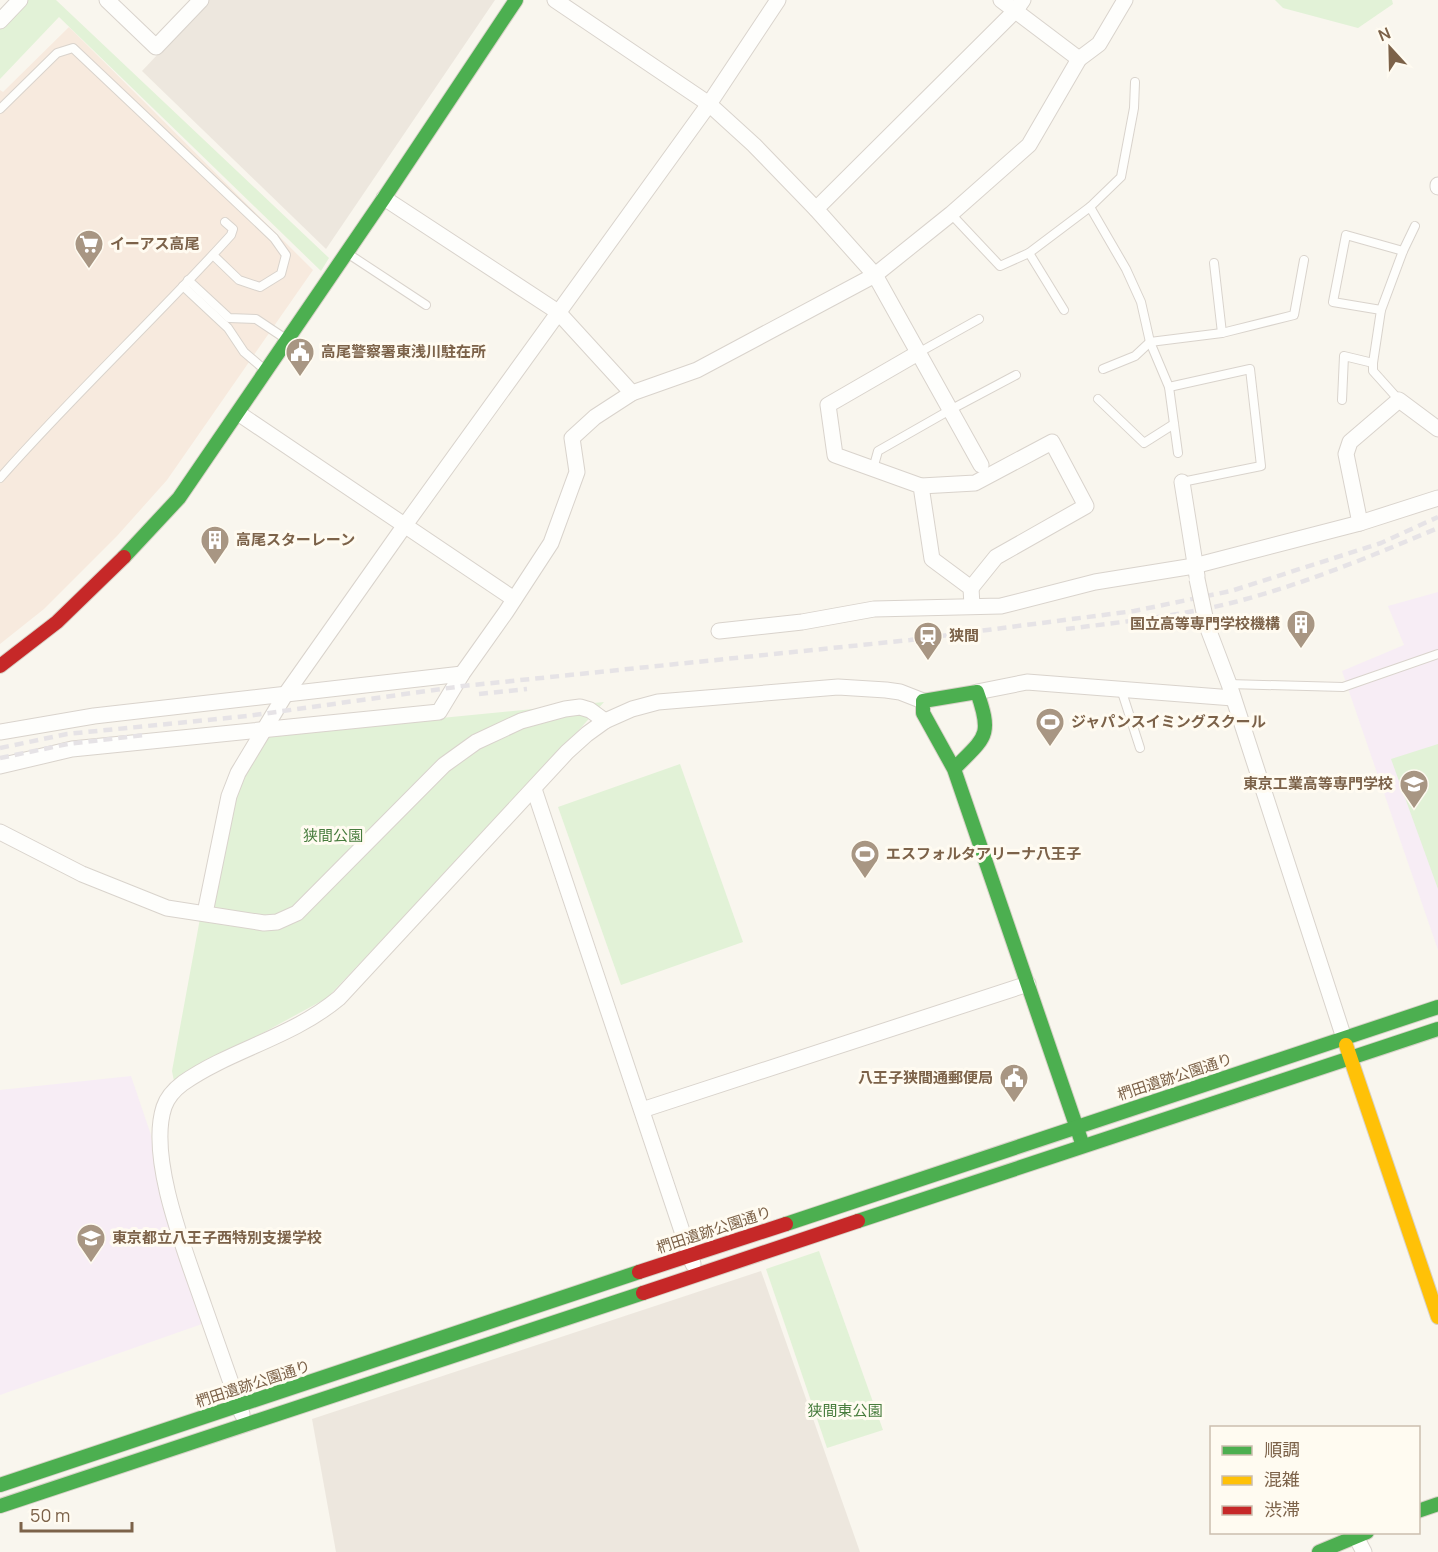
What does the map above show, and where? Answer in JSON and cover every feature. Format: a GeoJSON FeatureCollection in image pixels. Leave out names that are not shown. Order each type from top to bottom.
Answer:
{"type":"FeatureCollection","features":[{"type":"Feature","properties":{"kind":"street"},"geometry":{"type":"LineString","coordinates":[[0,21],[20,0]]}},
{"type":"Feature","properties":{"kind":"street"},"geometry":{"type":"LineString","coordinates":[[107,0],[156,47],[201,0]]}},
{"type":"Feature","properties":{"kind":"street"},"geometry":{"type":"LineString","coordinates":[[0,666],[57,622],[133,549],[178,498],[288,340],[516,0]]}},
{"type":"Feature","properties":{"kind":"street"},"geometry":{"type":"LineString","coordinates":[[555,0],[709,104],[754,145],[816,209],[875,276],[981,465]]}},
{"type":"Feature","properties":{"kind":"street"},"geometry":{"type":"LineString","coordinates":[[205,913],[229,796],[238,773],[264,728],[405,525],[709,104],[778,0]]}},
{"type":"Feature","properties":{"kind":"street"},"geometry":{"type":"LineString","coordinates":[[1001,0],[1020,5],[1079,59]]}},
{"type":"Feature","properties":{"kind":"street"},"geometry":{"type":"LineString","coordinates":[[0,766],[72,749],[439,712],[462,674],[551,543],[578,472],[572,438],[596,417],[632,393],[697,370],[875,276],[951,214],[1029,145],[1079,59],[1100,44],[1125,0]]}},
{"type":"Feature","properties":{"kind":"street"},"geometry":{"type":"LineString","coordinates":[[816,209],[1020,5]]}},
{"type":"Feature","properties":{"kind":"street"},"geometry":{"type":"LineString","coordinates":[[384,198],[558,312],[632,393]]}},
{"type":"Feature","properties":{"kind":"street"},"geometry":{"type":"LineString","coordinates":[[918,353],[828,405],[835,455],[921,486],[975,483],[1052,441],[1086,506],[996,557],[971,588],[972,606]]}},
{"type":"Feature","properties":{"kind":"street"},"geometry":{"type":"LineString","coordinates":[[1360,523],[1346,454],[1350,442],[1399,399],[1438,429]]}},
{"type":"Feature","properties":{"kind":"street"},"geometry":{"type":"LineString","coordinates":[[238,413],[514,599]]}},
{"type":"Feature","properties":{"kind":"street"},"geometry":{"type":"LineString","coordinates":[[1182,482],[1196,573],[1208,626],[1438,1317]]}},
{"type":"Feature","properties":{"kind":"street"},"geometry":{"type":"LineString","coordinates":[[921,486],[932,559],[971,588]]}},
{"type":"Feature","properties":{"kind":"street"},"geometry":{"type":"LineString","coordinates":[[719,631],[802,622],[874,609],[1002,606],[1095,582],[1196,573],[1438,498]]}},
{"type":"Feature","properties":{"kind":"street"},"geometry":{"type":"LineString","coordinates":[[0,732],[94,716],[462,674]]}},
{"type":"Feature","properties":{"kind":"street"},"geometry":{"type":"LineString","coordinates":[[246,1425],[169,1197],[160,1142],[163,1109],[166,1101],[182,1083],[305,1023],[339,998],[577,743],[606,721],[632,709],[658,702],[838,687],[900,692],[923,701],[1027,682],[1121,689],[1231,691]]}},
{"type":"Feature","properties":{"kind":"street"},"geometry":{"type":"LineString","coordinates":[[954,769],[985,733],[986,721],[976,692]]}},
{"type":"Feature","properties":{"kind":"street"},"geometry":{"type":"LineString","coordinates":[[923,701],[923,713],[954,769],[1083,1147]]}},
{"type":"Feature","properties":{"kind":"street"},"geometry":{"type":"LineString","coordinates":[[0,831],[82,874],[167,908],[264,923],[277,922],[297,913],[444,765],[476,742],[521,721],[565,709],[580,708],[606,721]]}},
{"type":"Feature","properties":{"kind":"street"},"geometry":{"type":"LineString","coordinates":[[534,789],[697,1275]]}},
{"type":"Feature","properties":{"kind":"street"},"geometry":{"type":"LineString","coordinates":[[642,1110],[1028,984]]}},
{"type":"Feature","properties":{"kind":"street","name":"椚田遺跡公園通り"},"geometry":{"type":"LineString","coordinates":[[0,1485],[1438,1007]]}},
{"type":"Feature","properties":{"kind":"street"},"geometry":{"type":"LineString","coordinates":[[0,1506],[1438,1029]]}},
{"type":"Feature","properties":{"kind":"street"},"geometry":{"type":"LineString","coordinates":[[1420,1511],[1438,1504]]}},
{"type":"Feature","properties":{"kind":"street"},"geometry":{"type":"LineString","coordinates":[[1319,1552],[1361,1535],[1364,1552]]}},
{"type":"Feature","properties":{"kind":"lane"},"geometry":{"type":"LineString","coordinates":[[0,109],[57,53],[73,48],[274,238],[286,255],[281,274],[260,287],[239,280],[213,255]]}},
{"type":"Feature","properties":{"kind":"lane"},"geometry":{"type":"LineString","coordinates":[[951,214],[1000,266],[1029,253],[1090,207],[1121,177],[1134,108],[1135,82]]}},
{"type":"Feature","properties":{"kind":"lane"},"geometry":{"type":"LineString","coordinates":[[1090,207],[1130,277],[1141,302],[1150,342],[1169,387],[1178,453]]}},
{"type":"Feature","properties":{"kind":"lane"},"geometry":{"type":"LineString","coordinates":[[0,478],[50,421],[231,235],[233,229],[225,222]]}},
{"type":"Feature","properties":{"kind":"lane"},"geometry":{"type":"LineString","coordinates":[[1399,399],[1373,371],[1373,363],[1382,310],[1403,251],[1415,226]]}},
{"type":"Feature","properties":{"kind":"lane"},"geometry":{"type":"LineString","coordinates":[[1382,310],[1334,302],[1346,235],[1403,251]]}},
{"type":"Feature","properties":{"kind":"lane"},"geometry":{"type":"LineString","coordinates":[[347,252],[426,305]]}},
{"type":"Feature","properties":{"kind":"lane"},"geometry":{"type":"LineString","coordinates":[[1029,253],[1064,310]]}},
{"type":"Feature","properties":{"kind":"lane"},"geometry":{"type":"LineString","coordinates":[[1103,369],[1135,356],[1150,342],[1222,333],[1294,315],[1304,260]]}},
{"type":"Feature","properties":{"kind":"lane"},"geometry":{"type":"LineString","coordinates":[[1214,263],[1222,333]]}},
{"type":"Feature","properties":{"kind":"lane"},"geometry":{"type":"LineString","coordinates":[[186,283],[229,318],[255,319],[288,340]]}},
{"type":"Feature","properties":{"kind":"lane"},"geometry":{"type":"LineString","coordinates":[[186,283],[228,328],[244,352],[266,371]]}},
{"type":"Feature","properties":{"kind":"lane"},"geometry":{"type":"LineString","coordinates":[[918,353],[979,319]]}},
{"type":"Feature","properties":{"kind":"lane"},"geometry":{"type":"LineString","coordinates":[[1342,400],[1344,356],[1373,363]]}},
{"type":"Feature","properties":{"kind":"lane"},"geometry":{"type":"LineString","coordinates":[[1169,387],[1250,369],[1261,466],[1182,482]]}},
{"type":"Feature","properties":{"kind":"lane"},"geometry":{"type":"LineString","coordinates":[[873,469],[878,451],[1016,375]]}},
{"type":"Feature","properties":{"kind":"lane"},"geometry":{"type":"LineString","coordinates":[[1098,399],[1144,443],[1174,424]]}},
{"type":"Feature","properties":{"kind":"lane"},"geometry":{"type":"LineString","coordinates":[[1231,691],[1343,687],[1438,654]]}},
{"type":"Feature","properties":{"kind":"lane"},"geometry":{"type":"LineString","coordinates":[[1121,689],[1140,748]]}},
{"type":"Feature","properties":{"kind":"shaded area"},"geometry":{"type":"Polygon","coordinates":[[[209,0],[495,0],[326,249],[142,71],[209,0]]]}},
{"type":"Feature","properties":{"kind":"shaded area","name":"イーアス高尾"},"geometry":{"type":"Polygon","coordinates":[[[69,27],[313,270],[167,480],[117,536],[44,609],[0,644],[0,90],[3,92],[69,27]]]}},
{"type":"Feature","properties":{"kind":"shaded area","name":"東京工業高等専門学校"},"geometry":{"type":"Polygon","coordinates":[[[1438,592],[1438,950],[1342,671],[1404,645],[1388,606],[1438,592]]]}},
{"type":"Feature","properties":{"kind":"shaded area","name":"東京都立八王子西特別支援学校"},"geometry":{"type":"Polygon","coordinates":[[[131,1076],[151,1135],[163,1203],[202,1324],[0,1395],[0,1090],[131,1076]]]}},
{"type":"Feature","properties":{"kind":"shaded area"},"geometry":{"type":"Polygon","coordinates":[[[761,1271],[860,1552],[336,1552],[312,1419],[761,1271]]]}},
{"type":"Feature","properties":{"kind":"green space"},"geometry":{"type":"Polygon","coordinates":[[[24,0],[56,0],[329,258],[321,271],[59,17],[0,79],[0,24],[24,0]]]}},
{"type":"Feature","properties":{"kind":"green space"},"geometry":{"type":"Polygon","coordinates":[[[1275,0],[1392,0],[1393,4],[1358,28],[1283,8],[1275,0]]]}},
{"type":"Feature","properties":{"kind":"green space","name":"狭間公園"},"geometry":{"type":"Polygon","coordinates":[[[604,702],[327,998],[180,1078],[175,1086],[172,1071],[201,913],[244,757],[258,736],[604,702]]]}},
{"type":"Feature","properties":{"kind":"green space"},"geometry":{"type":"Polygon","coordinates":[[[1438,744],[1438,889],[1391,759],[1438,744]]]}},
{"type":"Feature","properties":{"kind":"green space"},"geometry":{"type":"Polygon","coordinates":[[[680,764],[743,942],[621,985],[558,807],[680,764]]]}},
{"type":"Feature","properties":{"kind":"green space","name":"狭間東公園"},"geometry":{"type":"Polygon","coordinates":[[[819,1251],[883,1430],[827,1448],[766,1269],[819,1251]]]}},
{"type":"Feature","properties":{"kind":"railway"},"geometry":{"type":"LineString","coordinates":[[0,748],[67,734],[247,716],[463,686],[910,640],[1134,611],[1231,591],[1381,543],[1438,517]]}},
{"type":"Feature","properties":{"kind":"railway"},"geometry":{"type":"LineString","coordinates":[[1066,629],[1172,615],[1261,595],[1363,559],[1438,528]]}},
{"type":"Feature","properties":{"kind":"railway"},"geometry":{"type":"LineString","coordinates":[[479,694],[527,689]]}},
{"type":"Feature","properties":{"kind":"railway"},"geometry":{"type":"LineString","coordinates":[[0,758],[68,744],[145,735]]}},
{"type":"Feature","properties":{"kind":"traffic: fast"},"geometry":{"type":"LineString","coordinates":[[124,557],[179,498],[516,0]]}},
{"type":"Feature","properties":{"kind":"traffic: fast"},"geometry":{"type":"LineString","coordinates":[[954,769],[973,750],[983,735],[985,719],[977,692],[923,701],[923,713],[954,769],[1081,1140]]}},
{"type":"Feature","properties":{"kind":"traffic: fast"},"geometry":{"type":"LineString","coordinates":[[786,1224],[1438,1007]]}},
{"type":"Feature","properties":{"kind":"traffic: fast"},"geometry":{"type":"LineString","coordinates":[[858,1221],[1438,1029]]}},
{"type":"Feature","properties":{"kind":"traffic: fast"},"geometry":{"type":"LineString","coordinates":[[0,1485],[639,1272]]}},
{"type":"Feature","properties":{"kind":"traffic: fast"},"geometry":{"type":"LineString","coordinates":[[0,1506],[643,1293]]}},
{"type":"Feature","properties":{"kind":"traffic: fast"},"geometry":{"type":"LineString","coordinates":[[1420,1510],[1438,1504]]}},
{"type":"Feature","properties":{"kind":"traffic: fast"},"geometry":{"type":"LineString","coordinates":[[1319,1552],[1362,1534]]}},
{"type":"Feature","properties":{"kind":"traffic: slow"},"geometry":{"type":"LineString","coordinates":[[1346,1045],[1438,1317]]}},
{"type":"Feature","properties":{"kind":"traffic: jam"},"geometry":{"type":"LineString","coordinates":[[0,666],[57,622],[124,557]]}},
{"type":"Feature","properties":{"kind":"traffic: jam"},"geometry":{"type":"LineString","coordinates":[[643,1293],[858,1221]]}},
{"type":"Feature","properties":{"kind":"traffic: jam"},"geometry":{"type":"LineString","coordinates":[[639,1272],[786,1224]]}},
{"type":"Feature","properties":{"kind":"place","name":"イーアス高尾"},"geometry":{"type":"Point","coordinates":[89,270]}},
{"type":"Feature","properties":{"kind":"place","name":"高尾警察署東浅川駐在所"},"geometry":{"type":"Point","coordinates":[300,378]}},
{"type":"Feature","properties":{"kind":"place","name":"高尾スターレーン"},"geometry":{"type":"Point","coordinates":[215,566]}},
{"type":"Feature","properties":{"kind":"place","name":"国立高等専門学校機構"},"geometry":{"type":"Point","coordinates":[1301,650]}},
{"type":"Feature","properties":{"kind":"place","name":"狭間"},"geometry":{"type":"Point","coordinates":[928,662]}},
{"type":"Feature","properties":{"kind":"place","name":"ジャパンスイミングスクール"},"geometry":{"type":"Point","coordinates":[1050,748]}},
{"type":"Feature","properties":{"kind":"place","name":"東京工業高等専門学校"},"geometry":{"type":"Point","coordinates":[1414,810]}},
{"type":"Feature","properties":{"kind":"place","name":"エスフォルタアリーナ八王子"},"geometry":{"type":"Point","coordinates":[865,880]}},
{"type":"Feature","properties":{"kind":"place","name":"八王子狭間通郵便局"},"geometry":{"type":"Point","coordinates":[1014,1104]}},
{"type":"Feature","properties":{"kind":"place","name":"東京都立八王子西特別支援学校"},"geometry":{"type":"Point","coordinates":[91,1264]}}]}
